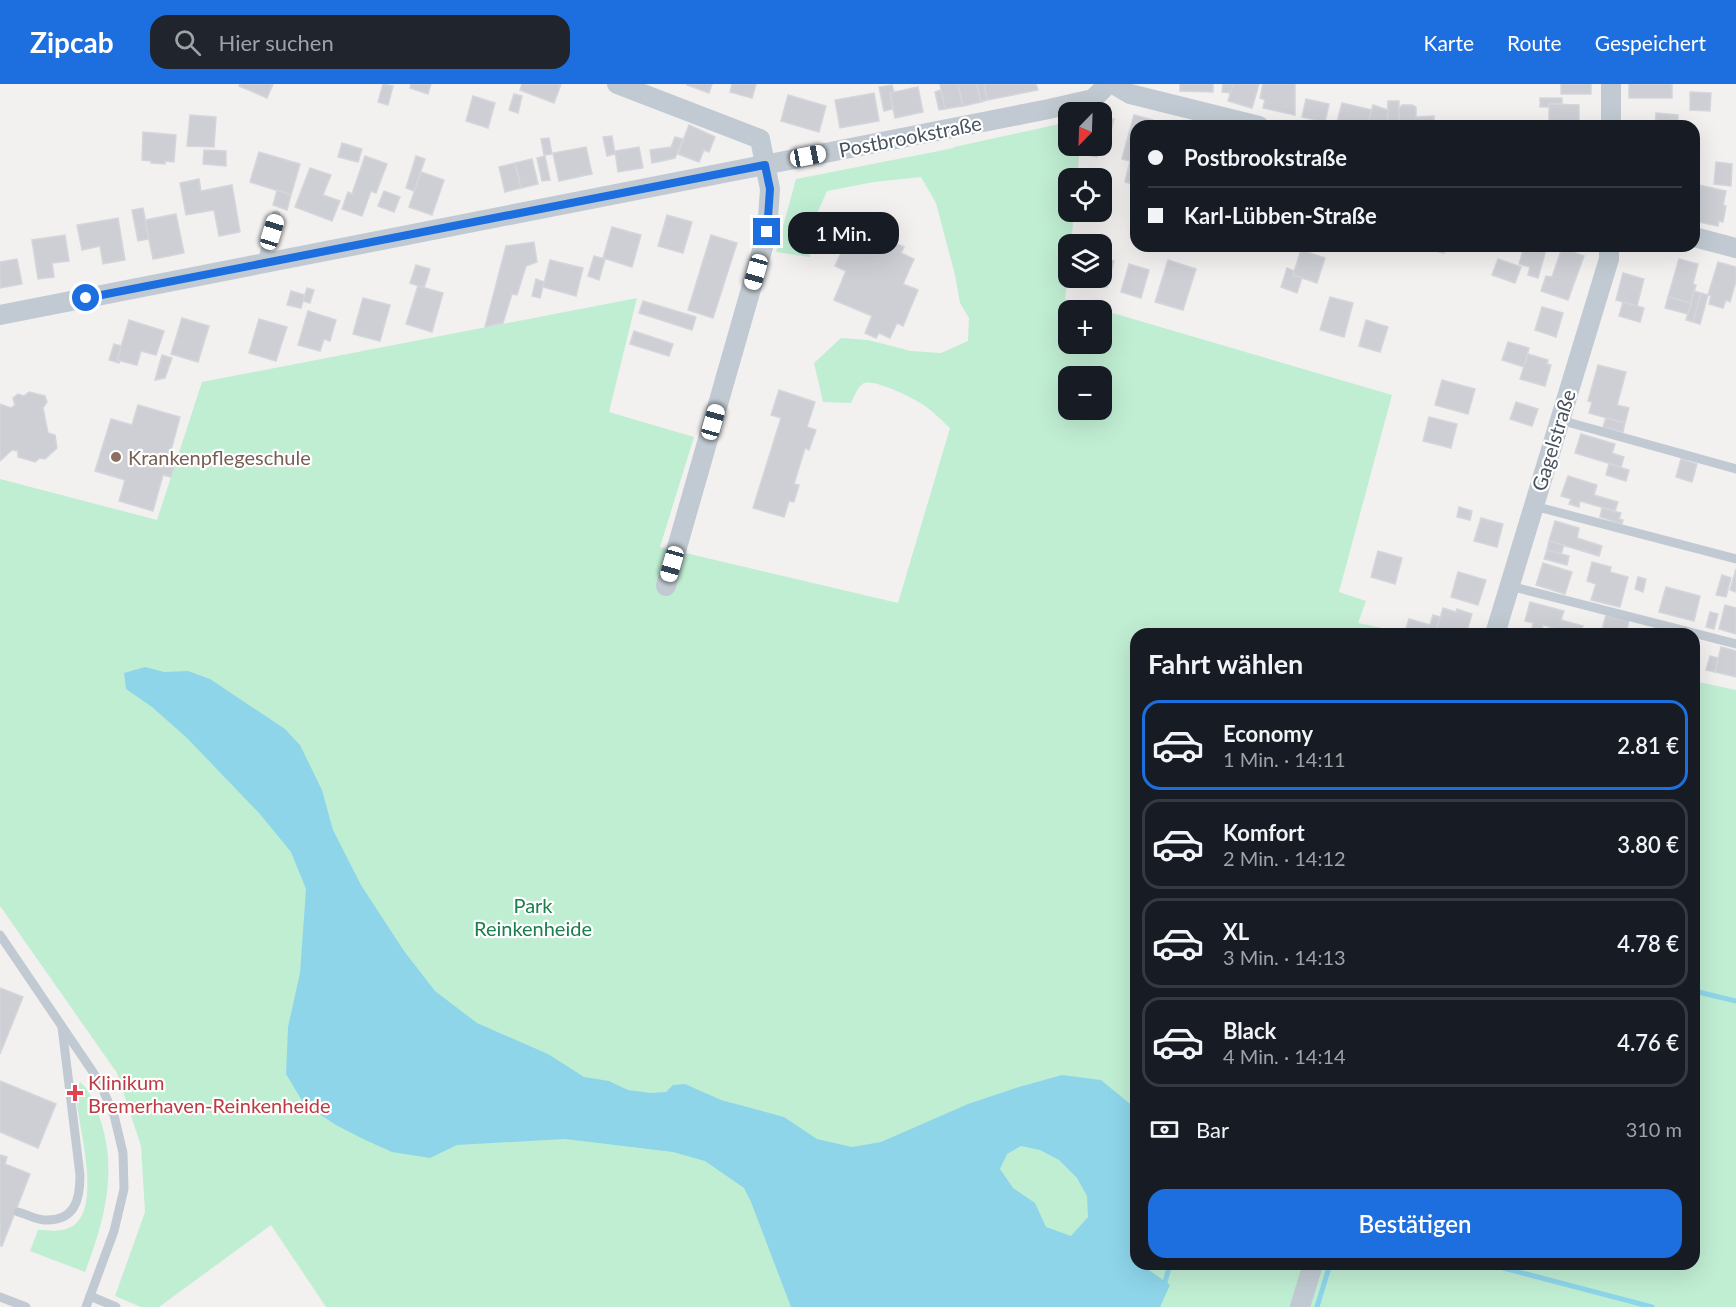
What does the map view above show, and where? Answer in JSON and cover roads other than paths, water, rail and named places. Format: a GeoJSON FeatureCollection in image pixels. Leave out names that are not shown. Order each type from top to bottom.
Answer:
{"type":"FeatureCollection","features":[{"type":"Feature","properties":{"kind":"street"},"geometry":{"type":"LineString","coordinates":[[617,84],[760,139],[770,189],[767,232],[666,586]]}},
{"type":"Feature","properties":{"kind":"street","name":"Postbrookstraße"},"geometry":{"type":"LineString","coordinates":[[0,315],[1085,101],[1093,99],[1108,84]]}},
{"type":"Feature","properties":{"kind":"street"},"geometry":{"type":"LineString","coordinates":[[1113,84],[1130,94],[1235,120]]}},
{"type":"Feature","properties":{"kind":"street"},"geometry":{"type":"LineString","coordinates":[[1611,84],[1611,120]]}},
{"type":"Feature","properties":{"kind":"street"},"geometry":{"type":"LineString","coordinates":[[1700,239],[1736,248]]}},
{"type":"Feature","properties":{"kind":"street","name":"Gagelstraße"},"geometry":{"type":"LineString","coordinates":[[1497,628],[1609,259],[1609,252]]}},
{"type":"Feature","properties":{"kind":"street"},"geometry":{"type":"LineString","coordinates":[[1300,1307],[1311,1270]]}},
{"type":"Feature","properties":{"kind":"lane"},"geometry":{"type":"LineString","coordinates":[[261,264],[276,215]]}},
{"type":"Feature","properties":{"kind":"lane"},"geometry":{"type":"LineString","coordinates":[[1560,420],[1736,469]]}},
{"type":"Feature","properties":{"kind":"lane"},"geometry":{"type":"LineString","coordinates":[[1534,506],[1736,559]]}},
{"type":"Feature","properties":{"kind":"lane"},"geometry":{"type":"LineString","coordinates":[[1510,586],[1674,628]]}},
{"type":"Feature","properties":{"kind":"lane"},"geometry":{"type":"LineString","coordinates":[[1700,635],[1736,644]]}},
{"type":"Feature","properties":{"kind":"lane"},"geometry":{"type":"LineString","coordinates":[[0,935],[99,1081],[114,1115],[123,1153],[124,1189],[114,1231],[86,1307]]}},
{"type":"Feature","properties":{"kind":"lane"},"geometry":{"type":"LineString","coordinates":[[18,1212],[44,1220],[63,1217],[75,1208],[80,1189],[62,1024]]}},
{"type":"Feature","properties":{"kind":"lane"},"geometry":{"type":"LineString","coordinates":[[90,1296],[116,1307]]}},
{"type":"Feature","properties":{"kind":"lane"},"geometry":{"type":"LineString","coordinates":[[0,1297],[26,1307]]}},
{"type":"Feature","properties":{"kind":"water"},"geometry":{"type":"Polygon","coordinates":[[[145,667],[164,672],[188,671],[210,679],[285,729],[300,745],[322,790],[333,830],[361,885],[404,951],[435,991],[477,1023],[548,1054],[584,1077],[609,1081],[628,1090],[651,1093],[666,1092],[673,1085],[685,1084],[721,1100],[784,1117],[817,1139],[852,1147],[881,1142],[968,1104],[1062,1075],[1101,1080],[1130,1104],[1130,1270],[1149,1270],[1170,1285],[1160,1307],[791,1307],[744,1188],[705,1161],[673,1152],[565,1139],[457,1145],[430,1158],[392,1152],[336,1125],[304,1104],[286,1074],[288,1027],[300,973],[306,889],[291,852],[259,813],[186,737],[152,707],[126,689],[124,673],[145,667]],[[1021,1146],[1007,1154],[1000,1169],[1013,1188],[1035,1203],[1046,1227],[1071,1236],[1088,1217],[1087,1196],[1077,1178],[1059,1160],[1040,1150],[1021,1146]]]}},
{"type":"Feature","properties":{"kind":"waterway"},"geometry":{"type":"LineString","coordinates":[[1700,992],[1736,1001]]}},
{"type":"Feature","properties":{"kind":"waterway"},"geometry":{"type":"LineString","coordinates":[[1165,1282],[1168,1270]]}},
{"type":"Feature","properties":{"kind":"waterway"},"geometry":{"type":"LineString","coordinates":[[1317,1307],[1328,1270]]}},
{"type":"Feature","properties":{"kind":"waterway"},"geometry":{"type":"LineString","coordinates":[[1511,1270],[1652,1307]]}},
{"type":"Feature","properties":{"kind":"place","name":"Krankenpflegeschule"},"geometry":{"type":"Point","coordinates":[116,457]}},
{"type":"Feature","properties":{"kind":"place","name":"Klinikum Bremerhaven-Reinkenheide"},"geometry":{"type":"Point","coordinates":[75,1093]}},
{"type":"Feature","properties":{"kind":"park label","name":"Park Reinkenheide"},"geometry":{"type":"Point","coordinates":[533,916]}}]}
